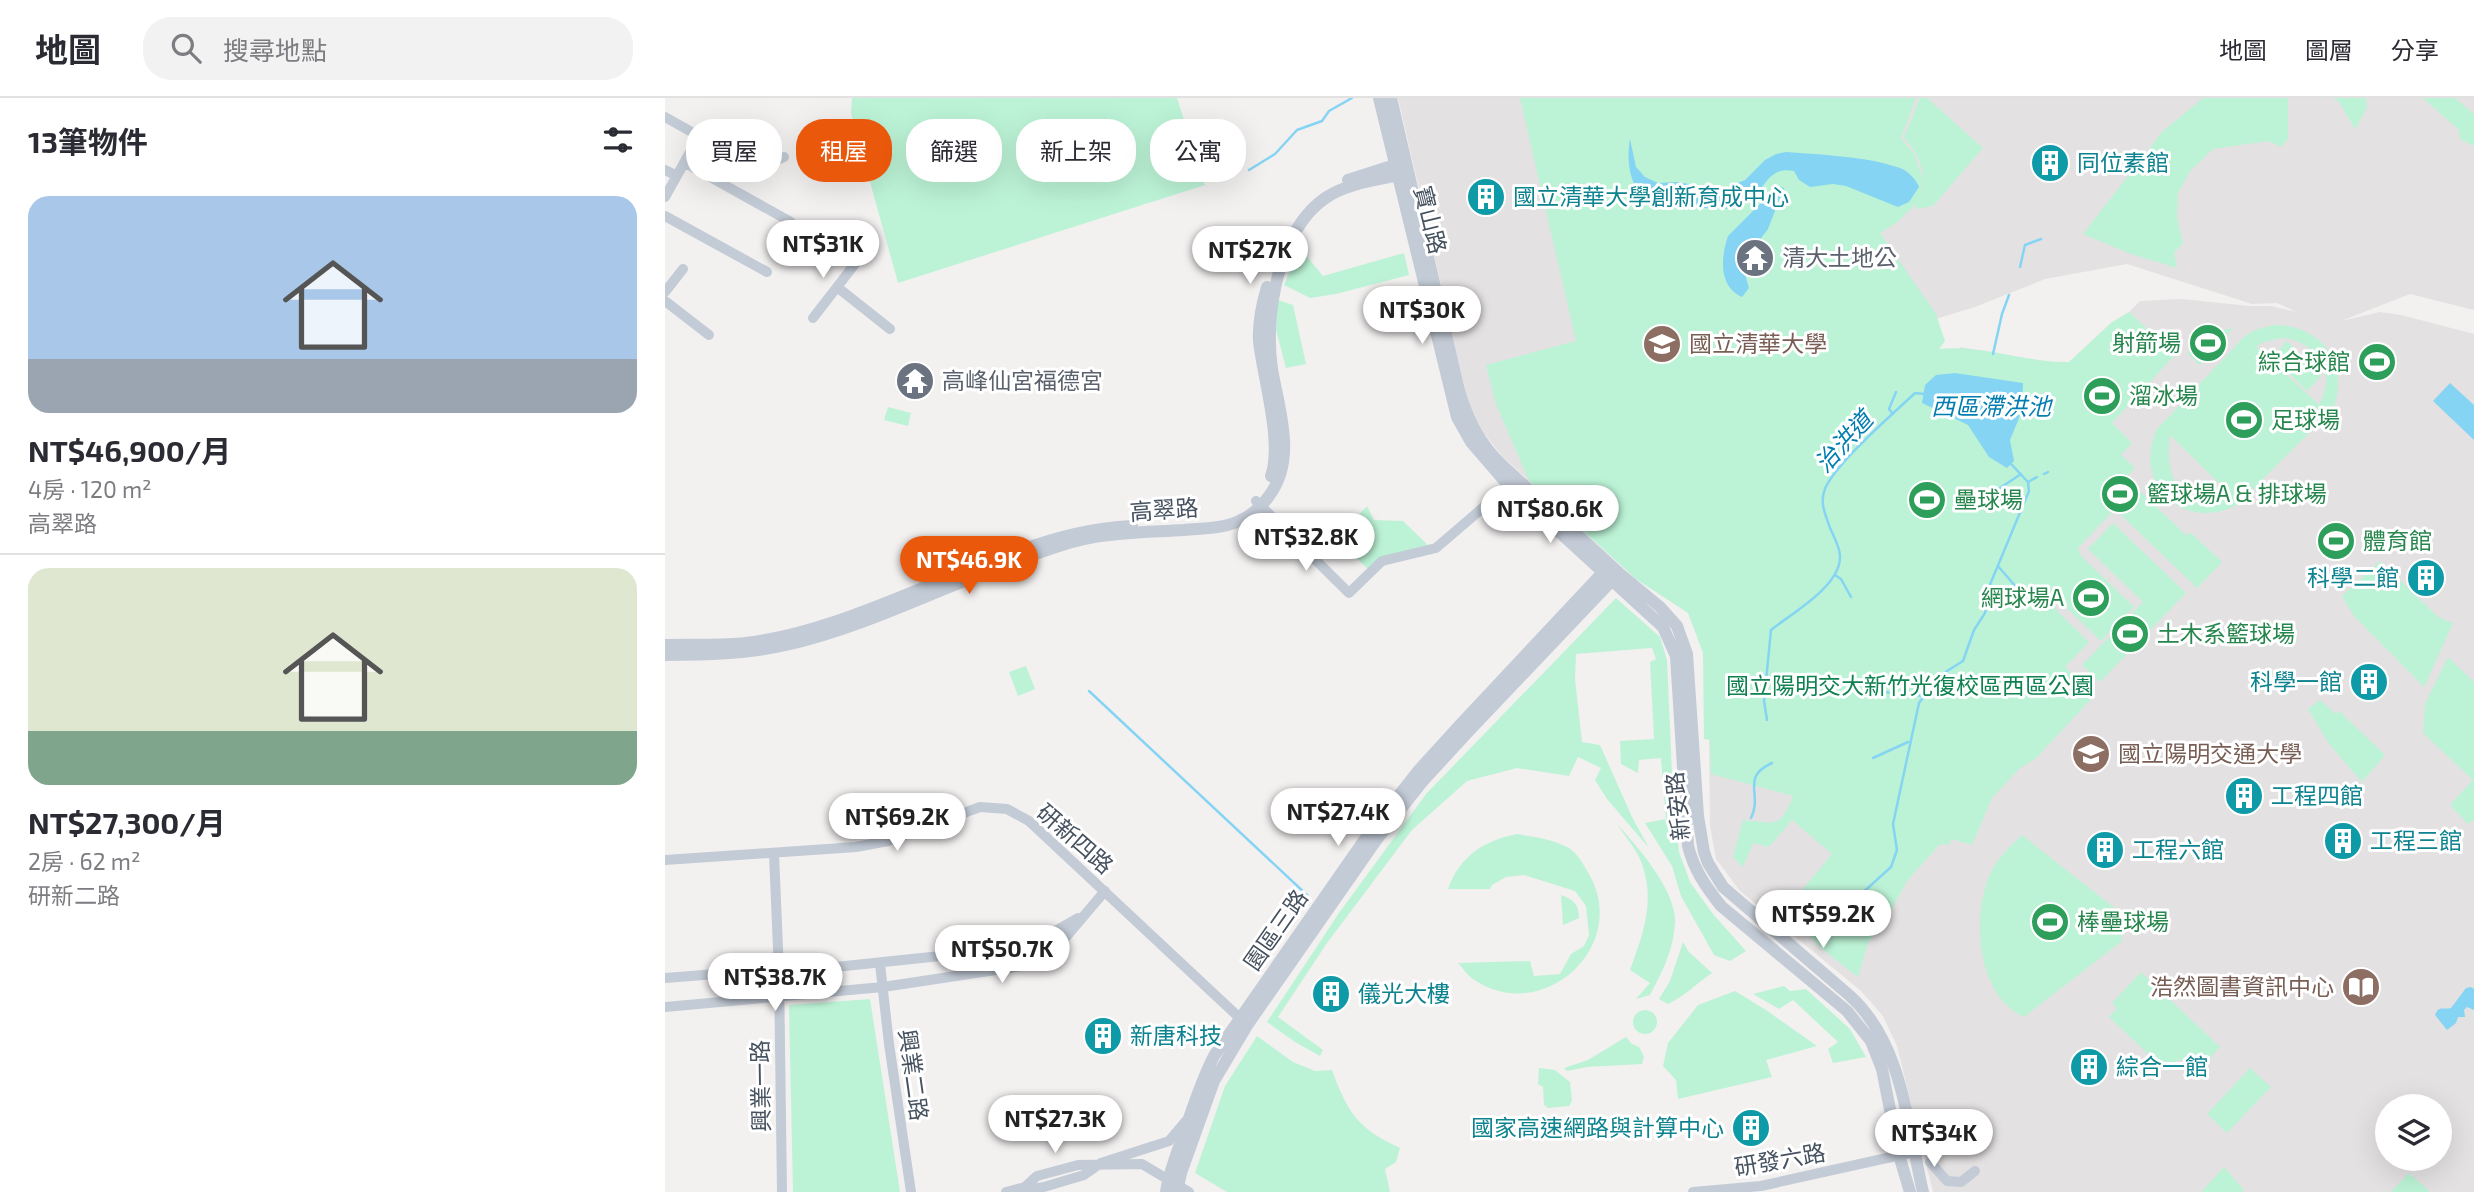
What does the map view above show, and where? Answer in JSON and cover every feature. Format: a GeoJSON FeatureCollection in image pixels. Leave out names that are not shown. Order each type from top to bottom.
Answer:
{"type":"FeatureCollection","features":[{"type":"Feature","properties":{"kind":"street","name":"寶山路"},"geometry":{"type":"LineString","coordinates":[[1379,98],[1402,169]]}},
{"type":"Feature","properties":{"kind":"street","name":"寶山路"},"geometry":{"type":"LineString","coordinates":[[1391,98],[1402,169],[1457,417],[1482,457],[1612,572]]}},
{"type":"Feature","properties":{"kind":"street"},"geometry":{"type":"LineString","coordinates":[[665,117],[686,129]]}},
{"type":"Feature","properties":{"kind":"street"},"geometry":{"type":"LineString","coordinates":[[665,197],[685,163],[791,222]]}},
{"type":"Feature","properties":{"kind":"street"},"geometry":{"type":"LineString","coordinates":[[1402,169],[1340,183],[1303,207],[1285,242],[1266,287],[1259,338],[1276,443],[1274,467],[1258,504],[1349,593],[1382,561],[1436,548],[1513,482]]}},
{"type":"Feature","properties":{"kind":"street"},"geometry":{"type":"LineString","coordinates":[[665,170],[677,176]]}},
{"type":"Feature","properties":{"kind":"street"},"geometry":{"type":"LineString","coordinates":[[665,216],[767,272]]}},
{"type":"Feature","properties":{"kind":"street"},"geometry":{"type":"LineString","coordinates":[[813,318],[858,260]]}},
{"type":"Feature","properties":{"kind":"street"},"geometry":{"type":"LineString","coordinates":[[665,292],[683,269]]}},
{"type":"Feature","properties":{"kind":"street"},"geometry":{"type":"LineString","coordinates":[[837,287],[890,329]]}},
{"type":"Feature","properties":{"kind":"street"},"geometry":{"type":"LineString","coordinates":[[665,301],[709,335]]}},
{"type":"Feature","properties":{"kind":"street","name":"高翠路"},"geometry":{"type":"LineString","coordinates":[[665,645],[746,643],[785,635],[860,612],[1058,537],[1108,527],[1219,519],[1258,504]]}},
{"type":"Feature","properties":{"kind":"street","name":"高翠路"},"geometry":{"type":"LineString","coordinates":[[665,655],[723,655],[787,645],[832,632],[997,568],[1089,538],[1216,528],[1240,521],[1258,504]]}},
{"type":"Feature","properties":{"kind":"street","name":"新安路"},"geometry":{"type":"LineString","coordinates":[[1612,572],[1652,614],[1671,641],[1675,656],[1688,846],[1693,864],[1721,906],[1827,993],[1860,1025],[1871,1041],[1882,1069],[1899,1155],[1910,1192]]}},
{"type":"Feature","properties":{"kind":"street","name":"新安路"},"geometry":{"type":"LineString","coordinates":[[1612,572],[1671,618],[1683,640],[1689,668],[1698,816],[1704,852],[1709,863],[1723,887],[1864,1008],[1876,1024],[1892,1060],[1923,1192]]}},
{"type":"Feature","properties":{"kind":"street","name":"園區三路"},"geometry":{"type":"LineString","coordinates":[[1176,1188],[1189,1118],[1204,1074],[1214,1056],[1244,1021],[1370,832],[1411,780],[1612,572]]}},
{"type":"Feature","properties":{"kind":"street","name":"研新四路"},"geometry":{"type":"LineString","coordinates":[[665,860],[856,847],[888,841],[980,807],[1007,809],[1029,821],[1244,1021]]}},
{"type":"Feature","properties":{"kind":"street","name":"興業一路"},"geometry":{"type":"LineString","coordinates":[[774,854],[779,972],[782,1192]]}},
{"type":"Feature","properties":{"kind":"street"},"geometry":{"type":"LineString","coordinates":[[665,1007],[883,987],[1022,966],[1049,953],[1060,944],[1105,891]]}},
{"type":"Feature","properties":{"kind":"street"},"geometry":{"type":"LineString","coordinates":[[665,978],[880,964],[950,955],[1041,939],[1084,913]]}},
{"type":"Feature","properties":{"kind":"street","name":"興業二路"},"geometry":{"type":"LineString","coordinates":[[880,964],[911,1192]]}},
{"type":"Feature","properties":{"kind":"street","name":"園區三路"},"geometry":{"type":"LineString","coordinates":[[1176,1188],[1209,1092],[1244,1021]]}},
{"type":"Feature","properties":{"kind":"street"},"geometry":{"type":"LineString","coordinates":[[1006,1192],[1025,1187],[1044,1187],[1084,1175],[1101,1163],[1169,1141],[1189,1118]]}},
{"type":"Feature","properties":{"kind":"street","name":"研發六路"},"geometry":{"type":"LineString","coordinates":[[1693,1192],[1761,1186],[1914,1152]]}},
{"type":"Feature","properties":{"kind":"street"},"geometry":{"type":"LineString","coordinates":[[1930,1162],[1947,1181],[1961,1182],[1975,1171]]}},
{"type":"Feature","properties":{"kind":"street"},"geometry":{"type":"LineString","coordinates":[[1101,1163],[1142,1164],[1176,1188]]}},
{"type":"Feature","properties":{"kind":"shaded area","name":"國立陽明交通大學"},"geometry":{"type":"Polygon","coordinates":[[[1398,98],[2474,98],[2474,310],[2410,294],[2341,321],[2380,312],[2474,334],[2474,1192],[1933,1192],[1897,1046],[1883,1016],[1861,991],[1740,891],[1716,859],[1710,826],[1709,731],[1960,347],[2048,362],[2069,362],[2111,323],[2129,312],[2140,301],[2182,299],[2271,306],[2297,312],[2277,303],[2252,304],[2127,264],[2045,279],[1975,307],[1903,329],[1636,579],[1502,456],[1483,432],[1469,406],[1398,98]]]}},
{"type":"Feature","properties":{"kind":"green space"},"geometry":{"type":"Polygon","coordinates":[[[852,98],[1177,98],[1184,119],[1150,119],[1150,182],[1204,182],[1205,185],[898,283],[870,182],[892,182],[892,119],[853,119],[852,98]]]}},
{"type":"Feature","properties":{"kind":"green space","name":"國立陽明交大新竹光復校區西區公園"},"geometry":{"type":"Polygon","coordinates":[[[1520,98],[1916,98],[1901,138],[1914,154],[1923,179],[1918,158],[1904,137],[1920,98],[1927,98],[1983,148],[1933,206],[1915,209],[1917,203],[1896,223],[1880,233],[1936,314],[1945,341],[1939,349],[1972,349],[2036,360],[2069,362],[2111,323],[2129,312],[2175,355],[2112,423],[2132,443],[2121,455],[2135,468],[2126,478],[2186,535],[2191,533],[2222,562],[2197,588],[2115,509],[2078,548],[2081,556],[2134,607],[2101,641],[2053,595],[2056,610],[2089,642],[2065,667],[2095,695],[2035,759],[2020,768],[1992,798],[1972,845],[1951,839],[1950,844],[1939,845],[1907,881],[1886,919],[1868,943],[1858,977],[1810,937],[1789,906],[1832,854],[1792,820],[1769,847],[1753,843],[1743,867],[1733,857],[1743,820],[1769,822],[1780,819],[1793,796],[1711,774],[1710,740],[1704,739],[1703,653],[1688,613],[1636,579],[1529,481],[1496,404],[1486,365],[1576,341],[1520,98]]]}},
{"type":"Feature","properties":{"kind":"green space"},"geometry":{"type":"Polygon","coordinates":[[[2203,98],[2288,98],[2288,139],[2281,147],[2268,141],[2213,149],[2190,171],[2178,193],[2177,218],[2183,243],[2174,253],[2177,268],[2131,254],[2083,234],[2162,132],[2203,98]]]}},
{"type":"Feature","properties":{"kind":"green space"},"geometry":{"type":"Polygon","coordinates":[[[2333,98],[2366,98],[2367,108],[2355,129],[2339,102],[2333,98]]]}},
{"type":"Feature","properties":{"kind":"green space"},"geometry":{"type":"Polygon","coordinates":[[[2423,98],[2455,98],[2474,114],[2474,146],[2460,139],[2459,130],[2423,98]]]}},
{"type":"Feature","properties":{"kind":"green space"},"geometry":{"type":"Polygon","coordinates":[[[1300,248],[1323,276],[1404,253],[1409,275],[1310,298],[1284,285],[1300,248]]]}},
{"type":"Feature","properties":{"kind":"green space"},"geometry":{"type":"Polygon","coordinates":[[[1278,300],[1293,305],[1306,364],[1286,368],[1276,330],[1278,300]]]}},
{"type":"Feature","properties":{"kind":"green space"},"geometry":{"type":"Polygon","coordinates":[[[2274,325],[2290,326],[2318,339],[2334,362],[2338,377],[2338,392],[2333,409],[2237,505],[2217,512],[2198,513],[2167,498],[2157,484],[2151,468],[2151,449],[2157,429],[2245,336],[2274,325]],[[2281,338],[2256,346],[2319,405],[2326,381],[2324,366],[2315,353],[2303,344],[2281,338]],[[2170,435],[2170,465],[2179,487],[2199,497],[2230,494],[2170,435]]]}},
{"type":"Feature","properties":{"kind":"green space","name":"射箭場"},"geometry":{"type":"Polygon","coordinates":[[[2233,328],[2200,365],[2187,353],[2205,333],[2233,328]]]}},
{"type":"Feature","properties":{"kind":"green space"},"geometry":{"type":"Polygon","coordinates":[[[2287,341],[2322,375],[2307,391],[2272,357],[2287,341]]]}},
{"type":"Feature","properties":{"kind":"green space"},"geometry":{"type":"Polygon","coordinates":[[[888,407],[911,413],[908,426],[884,420],[888,407]]]}},
{"type":"Feature","properties":{"kind":"green space"},"geometry":{"type":"Polygon","coordinates":[[[1367,506],[1374,520],[1403,521],[1428,545],[1379,558],[1369,570],[1336,539],[1367,506]]]}},
{"type":"Feature","properties":{"kind":"green space","name":"土木系籃球場"},"geometry":{"type":"Polygon","coordinates":[[[2113,523],[2186,593],[2100,682],[2082,665],[2143,602],[2088,549],[2113,523]]]}},
{"type":"Feature","properties":{"kind":"green space"},"geometry":{"type":"Polygon","coordinates":[[[2380,561],[2438,617],[2453,623],[2424,687],[2354,616],[2342,596],[2380,561]]]}},
{"type":"Feature","properties":{"kind":"green space"},"geometry":{"type":"Polygon","coordinates":[[[1616,598],[1660,637],[1667,660],[1673,796],[1679,852],[1690,882],[1713,914],[1746,951],[1730,961],[1714,955],[1681,896],[1672,866],[1645,823],[1666,819],[1661,758],[1639,760],[1638,773],[1621,764],[1620,741],[1654,739],[1650,662],[1656,659],[1652,648],[1576,654],[1575,679],[1582,742],[1600,745],[1649,848],[1607,799],[1595,780],[1601,768],[1578,757],[1569,776],[1517,768],[1467,781],[1412,830],[1327,943],[1278,1017],[1323,1050],[1320,1056],[1267,1022],[1339,913],[1426,794],[1616,598]]]}},
{"type":"Feature","properties":{"kind":"green space"},"geometry":{"type":"Polygon","coordinates":[[[2448,657],[2474,682],[2474,820],[2468,824],[2450,805],[2473,780],[2423,733],[2425,704],[2448,657]]]}},
{"type":"Feature","properties":{"kind":"green space"},"geometry":{"type":"Polygon","coordinates":[[[1026,666],[1035,689],[1018,696],[1009,672],[1026,666]]]}},
{"type":"Feature","properties":{"kind":"green space"},"geometry":{"type":"Polygon","coordinates":[[[2320,700],[2336,714],[2339,711],[2385,755],[2362,782],[2329,744],[2308,709],[2320,700]]]}},
{"type":"Feature","properties":{"kind":"green space"},"geometry":{"type":"Polygon","coordinates":[[[1617,824],[1663,883],[1674,910],[1674,932],[1663,969],[1650,995],[1636,999],[1650,983],[1630,970],[1647,914],[1647,886],[1639,857],[1617,824]]]}},
{"type":"Feature","properties":{"kind":"green space"},"geometry":{"type":"Polygon","coordinates":[[[1517,834],[1550,840],[1572,850],[1589,874],[1599,901],[1598,928],[1589,952],[1572,972],[1551,986],[1526,993],[1499,991],[1473,979],[1458,963],[1530,961],[1534,976],[1560,974],[1571,954],[1584,946],[1589,935],[1586,906],[1575,891],[1524,875],[1506,877],[1490,889],[1448,889],[1459,867],[1474,852],[1494,841],[1517,834]]]}},
{"type":"Feature","properties":{"kind":"green space","name":"棒壘球場"},"geometry":{"type":"Polygon","coordinates":[[[2022,835],[2121,913],[2122,941],[2024,1017],[2008,1006],[1996,991],[1987,973],[1980,931],[1981,909],[1991,872],[2005,852],[2022,835]]]}},
{"type":"Feature","properties":{"kind":"green space"},"geometry":{"type":"Polygon","coordinates":[[[1561,895],[1575,903],[1579,913],[1579,918],[1563,925],[1561,895]]]}},
{"type":"Feature","properties":{"kind":"green space"},"geometry":{"type":"Polygon","coordinates":[[[1683,942],[1689,952],[1712,973],[1668,1004],[1659,999],[1670,981],[1683,942]]]}},
{"type":"Feature","properties":{"kind":"green space"},"geometry":{"type":"Polygon","coordinates":[[[2141,972],[2220,1047],[2195,1074],[2179,1059],[2166,1071],[2109,1017],[2117,1008],[2112,1003],[2141,972]]]}},
{"type":"Feature","properties":{"kind":"green space"},"geometry":{"type":"Polygon","coordinates":[[[1784,986],[1790,991],[1806,989],[1850,1029],[1866,1057],[1833,1063],[1828,1049],[1838,1042],[1793,1000],[1779,1009],[1753,994],[1784,986]]]}},
{"type":"Feature","properties":{"kind":"green space"},"geometry":{"type":"Polygon","coordinates":[[[1735,991],[1817,1046],[1766,1060],[1772,1077],[1678,1099],[1676,1080],[1663,1066],[1668,1043],[1698,1005],[1735,991]]]}},
{"type":"Feature","properties":{"kind":"green space"},"geometry":{"type":"Polygon","coordinates":[[[870,999],[900,1192],[793,1192],[789,1005],[870,999]]]}},
{"type":"Feature","properties":{"kind":"green space"},"geometry":{"type":"Polygon","coordinates":[[[1645,1010],[1654,1013],[1657,1022],[1654,1031],[1645,1034],[1636,1031],[1633,1022],[1636,1013],[1645,1010]]]}},
{"type":"Feature","properties":{"kind":"green space"},"geometry":{"type":"Polygon","coordinates":[[[1257,1036],[1293,1062],[1315,1071],[1332,1070],[1343,1098],[1356,1118],[1373,1133],[1400,1148],[1396,1162],[1385,1169],[1390,1192],[1227,1192],[1195,1173],[1225,1086],[1257,1036]]]}},
{"type":"Feature","properties":{"kind":"green space"},"geometry":{"type":"Polygon","coordinates":[[[1626,1037],[1639,1047],[1644,1056],[1642,1064],[1587,1067],[1567,1071],[1564,1068],[1588,1060],[1626,1037]]]}},
{"type":"Feature","properties":{"kind":"green space"},"geometry":{"type":"Polygon","coordinates":[[[1539,1068],[1555,1070],[1570,1082],[1572,1101],[1569,1106],[1548,1108],[1544,1105],[1543,1087],[1538,1084],[1539,1068]]]}},
{"type":"Feature","properties":{"kind":"green space"},"geometry":{"type":"Polygon","coordinates":[[[2250,1068],[2271,1087],[2227,1133],[2207,1114],[2250,1068]]]}},
{"type":"Feature","properties":{"kind":"green space"},"geometry":{"type":"Polygon","coordinates":[[[2224,1167],[2244,1190],[2201,1192],[2224,1167]]]}},
{"type":"Feature","properties":{"kind":"green space"},"geometry":{"type":"Polygon","coordinates":[[[2409,1173],[2430,1192],[2391,1192],[2409,1173]]]}},
{"type":"Feature","properties":{"kind":"water"},"geometry":{"type":"Polygon","coordinates":[[[1630,139],[1636,167],[1645,177],[1658,183],[1676,182],[1722,189],[1745,180],[1765,160],[1786,152],[1887,164],[1906,171],[1919,187],[1909,202],[1898,207],[1846,186],[1833,184],[1810,187],[1799,180],[1794,171],[1784,170],[1771,177],[1750,201],[1737,207],[1666,208],[1645,199],[1633,182],[1629,161],[1630,139]]]}},
{"type":"Feature","properties":{"kind":"water"},"geometry":{"type":"Polygon","coordinates":[[[1778,186],[1784,188],[1768,229],[1752,250],[1744,271],[1749,288],[1742,297],[1729,286],[1723,270],[1728,236],[1778,186]]]}},
{"type":"Feature","properties":{"kind":"water","name":"西區滯洪池"},"geometry":{"type":"Polygon","coordinates":[[[1955,373],[2023,383],[2022,411],[2010,440],[2014,461],[2007,468],[1989,457],[1968,425],[1922,403],[1925,385],[1936,375],[1955,373]]]}},
{"type":"Feature","properties":{"kind":"water"},"geometry":{"type":"Polygon","coordinates":[[[2450,383],[2474,405],[2474,440],[2433,401],[2450,383]]]}},
{"type":"Feature","properties":{"kind":"water"},"geometry":{"type":"Polygon","coordinates":[[[2466,988],[2474,989],[2474,1010],[2467,1007],[2464,1010],[2465,1017],[2458,1017],[2456,1023],[2447,1030],[2435,1015],[2440,1009],[2451,1008],[2466,988]]]}},
{"type":"Feature","properties":{"kind":"waterway"},"geometry":{"type":"LineString","coordinates":[[1249,170],[1275,154],[1297,130],[1322,121],[1329,111],[1352,98]]}},
{"type":"Feature","properties":{"kind":"waterway"},"geometry":{"type":"LineString","coordinates":[[2020,267],[2025,245],[2041,239]]}},
{"type":"Feature","properties":{"kind":"waterway"},"geometry":{"type":"LineString","coordinates":[[1993,354],[2009,295]]}},
{"type":"Feature","properties":{"kind":"waterway","name":"治洪道"},"geometry":{"type":"LineString","coordinates":[[1893,414],[1889,409],[1896,392]]}},
{"type":"Feature","properties":{"kind":"waterway","name":"治洪道"},"geometry":{"type":"LineString","coordinates":[[1767,720],[1764,701],[1771,630],[1823,589],[1838,569],[1839,551],[1823,506],[1824,492],[1838,469],[1864,441],[1915,393],[1924,394]]}},
{"type":"Feature","properties":{"kind":"waterway","name":"治洪道"},"geometry":{"type":"LineString","coordinates":[[1827,925],[1891,867],[1897,850],[1893,824],[1919,703],[1939,676],[1963,661],[1974,630],[1985,613],[1989,587],[2029,491],[2028,482],[2011,464]]}},
{"type":"Feature","properties":{"kind":"waterway","name":"治洪道"},"geometry":{"type":"LineString","coordinates":[[2044,474],[2048,472]]}},
{"type":"Feature","properties":{"kind":"waterway","name":"治洪道"},"geometry":{"type":"LineString","coordinates":[[2000,488],[2021,474]]}},
{"type":"Feature","properties":{"kind":"waterway","name":"治洪道"},"geometry":{"type":"LineString","coordinates":[[2028,482],[2037,477]]}},
{"type":"Feature","properties":{"kind":"waterway","name":"治洪道"},"geometry":{"type":"LineString","coordinates":[[1998,566],[2023,595]]}},
{"type":"Feature","properties":{"kind":"waterway","name":"治洪道"},"geometry":{"type":"LineString","coordinates":[[1835,575],[1841,579],[1851,597]]}},
{"type":"Feature","properties":{"kind":"waterway"},"geometry":{"type":"LineString","coordinates":[[1089,691],[1307,895]]}},
{"type":"Feature","properties":{"kind":"waterway","name":"治洪道"},"geometry":{"type":"LineString","coordinates":[[1873,691],[1924,696]]}},
{"type":"Feature","properties":{"kind":"waterway","name":"治洪道"},"geometry":{"type":"LineString","coordinates":[[1873,758],[1908,742]]}},
{"type":"Feature","properties":{"kind":"waterway"},"geometry":{"type":"LineString","coordinates":[[1751,818],[1755,802],[1754,780],[1762,768],[1772,763]]}},
{"type":"Feature","properties":{"kind":"place","name":"同位素館"},"geometry":{"type":"Point","coordinates":[2050,163]}},
{"type":"Feature","properties":{"kind":"place","name":"國立清華大學創新育成中心"},"geometry":{"type":"Point","coordinates":[1486,197]}},
{"type":"Feature","properties":{"kind":"place","name":"清大土地公"},"geometry":{"type":"Point","coordinates":[1755,258]}},
{"type":"Feature","properties":{"kind":"place","name":"射箭場"},"geometry":{"type":"Point","coordinates":[2208,343]}},
{"type":"Feature","properties":{"kind":"place","name":"國立清華大學"},"geometry":{"type":"Point","coordinates":[1662,344]}},
{"type":"Feature","properties":{"kind":"place","name":"綜合球館"},"geometry":{"type":"Point","coordinates":[2377,362]}},
{"type":"Feature","properties":{"kind":"place","name":"高峰仙宮福德宮"},"geometry":{"type":"Point","coordinates":[915,381]}},
{"type":"Feature","properties":{"kind":"place","name":"溜冰場"},"geometry":{"type":"Point","coordinates":[2102,396]}},
{"type":"Feature","properties":{"kind":"place","name":"足球場"},"geometry":{"type":"Point","coordinates":[2244,420]}},
{"type":"Feature","properties":{"kind":"place","name":"籃球場A & 排球場"},"geometry":{"type":"Point","coordinates":[2120,494]}},
{"type":"Feature","properties":{"kind":"place","name":"壘球場"},"geometry":{"type":"Point","coordinates":[1927,500]}},
{"type":"Feature","properties":{"kind":"place","name":"體育館"},"geometry":{"type":"Point","coordinates":[2336,541]}},
{"type":"Feature","properties":{"kind":"place","name":"科學二館"},"geometry":{"type":"Point","coordinates":[2426,578]}},
{"type":"Feature","properties":{"kind":"place","name":"網球場A"},"geometry":{"type":"Point","coordinates":[2091,598]}},
{"type":"Feature","properties":{"kind":"place","name":"土木系籃球場"},"geometry":{"type":"Point","coordinates":[2130,634]}},
{"type":"Feature","properties":{"kind":"place","name":"科學一館"},"geometry":{"type":"Point","coordinates":[2369,682]}},
{"type":"Feature","properties":{"kind":"place","name":"國立陽明交通大學"},"geometry":{"type":"Point","coordinates":[2091,754]}},
{"type":"Feature","properties":{"kind":"place","name":"工程四館"},"geometry":{"type":"Point","coordinates":[2244,796]}},
{"type":"Feature","properties":{"kind":"place","name":"工程三館"},"geometry":{"type":"Point","coordinates":[2343,841]}},
{"type":"Feature","properties":{"kind":"place","name":"工程六館"},"geometry":{"type":"Point","coordinates":[2105,850]}},
{"type":"Feature","properties":{"kind":"place","name":"棒壘球場"},"geometry":{"type":"Point","coordinates":[2050,922]}},
{"type":"Feature","properties":{"kind":"place","name":"浩然圖書資訊中心"},"geometry":{"type":"Point","coordinates":[2361,987]}},
{"type":"Feature","properties":{"kind":"place","name":"儀光大樓"},"geometry":{"type":"Point","coordinates":[1331,994]}},
{"type":"Feature","properties":{"kind":"place","name":"新唐科技"},"geometry":{"type":"Point","coordinates":[1103,1036]}},
{"type":"Feature","properties":{"kind":"place","name":"綜合一館"},"geometry":{"type":"Point","coordinates":[2089,1067]}},
{"type":"Feature","properties":{"kind":"place","name":"國家高速網路與計算中心"},"geometry":{"type":"Point","coordinates":[1751,1128]}}]}
